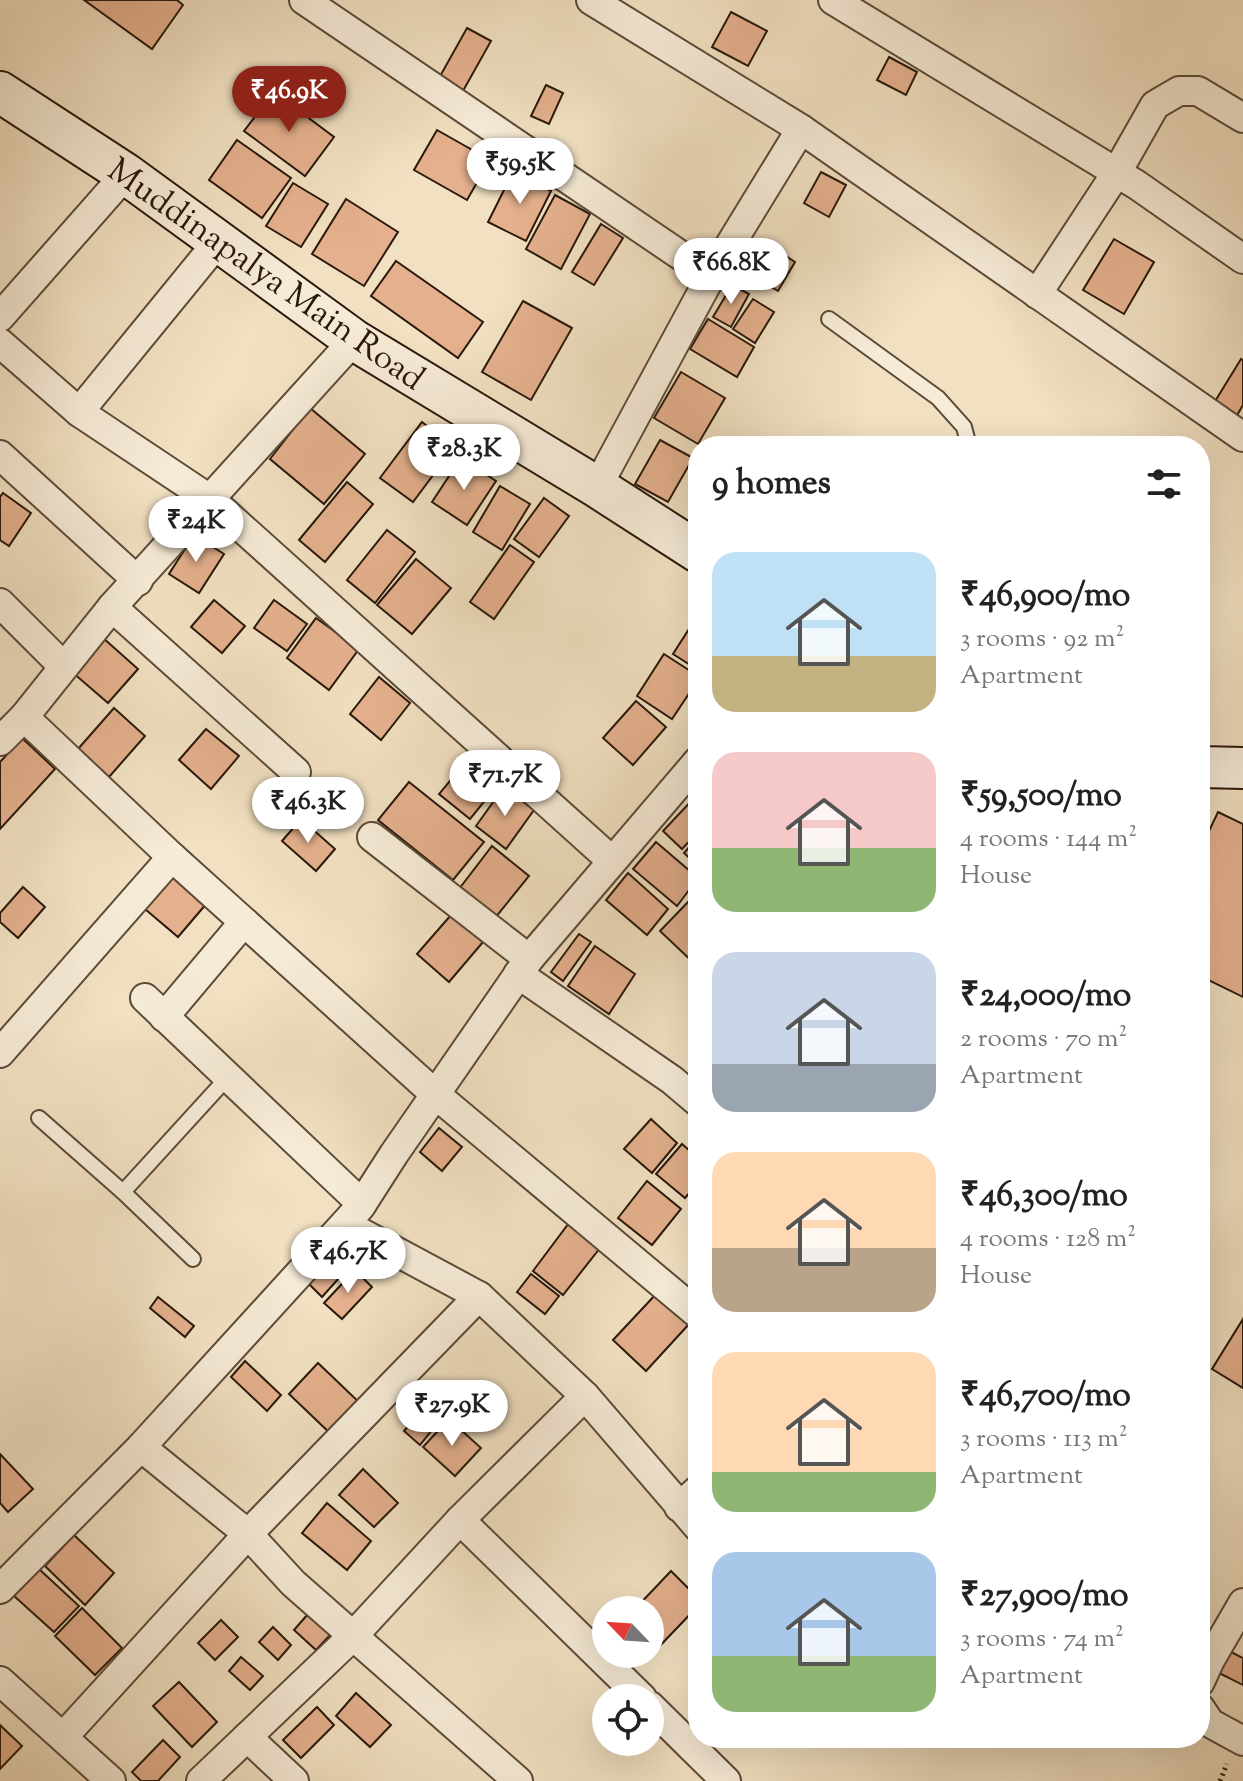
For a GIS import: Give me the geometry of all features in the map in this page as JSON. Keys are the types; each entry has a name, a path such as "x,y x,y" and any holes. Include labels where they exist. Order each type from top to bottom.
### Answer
{"street":[{"path":"304,0 711,276"},
{"path":"833,0 1117,172 1243,259"},
{"path":"600,2 801,129 1243,437"},
{"path":"1037,294 1117,172 1155,105 1179,91 1198,91 1243,118"},
{"name":"Muddinapalya Main Road","path":"0,92 126,174 354,340 688,546"},
{"path":"597,487 711,276 801,129"},
{"path":"0,317 126,174"},
{"path":"79,412 217,243"},
{"path":"0,741 24,717 112,607 354,340"},
{"path":"0,343 79,412 211,500 611,860"},
{"path":"0,455 138,581"},
{"path":"0,603 63,666"},
{"path":"112,607 296,772"},
{"path":"24,717 172,857 435,1094 688,1306"},
{"path":"1210,767 1243,768"},
{"path":"0,1589 141,1447 354,1214 524,966 688,772"},
{"path":"372,837 524,966 688,1094"},
{"path":"0,1053 172,857"},
{"path":"244,922 154,1007 228,1077 354,1214 479,1296 585,1396 688,1504"},
{"path":"64,1736 248,1534 479,1296"},
{"path":"201,1781 353,1636 460,1520 585,1396"},
{"path":"141,1447 248,1534 293,1583 518,1781"},
{"path":"460,1520 628,1684"},
{"path":"1210,1655 1243,1603"},
{"path":"0,1681 111,1781"},
{"path":"664,1720 688,1744"},
{"path":"1210,1723 1243,1741"},
{"path":"247,1737 294,1781"},
{"path":"693,1748 726,1781"}],"lane":[{"path":"829,319 938,398 964,427 966,436"},
{"path":"123,1192 228,1077"},
{"path":"39,1118 193,1259"}],"building":[{"path":"84,0 177,0 183,5 152,49"},
{"path":"731,12 767,31 748,66 712,47"},
{"path":"467,28 491,41 463,91 439,78"},
{"path":"889,57 917,72 906,95 877,80"},
{"path":"546,85 563,93 549,124 531,116"},
{"path":"274,92 334,137 305,176 244,131"},
{"path":"437,130 490,160 467,200 414,170"},
{"path":"237,140 291,178 262,218 209,180"},
{"path":"513,172 551,191 526,241 488,222"},
{"path":"821,172 846,185 829,217 804,203"},
{"path":"293,183 328,204 301,247 266,226"},
{"path":"555,195 590,214 561,269 526,249"},
{"path":"346,199 398,232 364,286 312,254"},
{"path":"601,224 623,238 594,285 572,272"},
{"path":"1114,239 1154,262 1124,314 1083,290"},
{"path":"778,251 795,262 778,291 761,281"},
{"path":"396,261 483,322 458,358 371,296"},
{"path":"732,285 749,294 731,327 713,317"},
{"path":"753,299 774,312 755,343 733,329"},
{"path":"523,301 572,328 531,400 482,372"},
{"path":"708,319 754,347 737,377 690,349"},
{"path":"1241,359 1243,405 1236,417 1214,403"},
{"path":"681,372 725,398 703,436 688,438 654,418"},
{"path":"310,408 365,454 324,504 270,459"},
{"path":"422,422 454,447 413,502 380,478"},
{"path":"660,440 688,455 688,467 668,502 635,484"},
{"path":"461,458 496,481 467,525 432,502"},
{"path":"347,482 373,504 325,562 299,540"},
{"path":"500,486 530,504 502,550 473,532"},
{"path":"3,493 31,513 9,546 0,540 0,497"},
{"path":"544,498 569,516 539,557 514,539"},
{"path":"387,530 415,552 375,603 347,580"},
{"path":"194,535 224,554 199,593 169,574"},
{"path":"510,545 534,562 494,619 470,602"},
{"path":"416,559 451,588 412,634 377,605"},
{"path":"214,600 245,626 222,653 191,627"},
{"path":"274,600 307,624 287,651 254,628"},
{"path":"316,618 359,649 329,690 287,658"},
{"path":"688,631 688,664 673,654"},
{"path":"102,637 138,669 108,703 72,672"},
{"path":"664,654 688,670 688,695 672,719 637,696"},
{"path":"379,677 410,703 381,740 350,714"},
{"path":"636,701 666,727 633,765 603,738"},
{"path":"114,708 145,736 109,777 78,749"},
{"path":"206,729 239,756 211,789 179,760"},
{"path":"22,738 55,769 0,829 0,762"},
{"path":"470,757 500,782 470,819 439,794"},
{"path":"409,782 484,842 453,880 378,820"},
{"path":"504,787 534,810 506,849 476,826"},
{"path":"688,804 688,843 682,849 663,831"},
{"path":"1218,812 1243,824 1243,997 1210,981 1210,829"},
{"path":"301,819 335,849 316,871 282,841"},
{"path":"656,842 688,869 688,891 677,906 633,869"},
{"path":"492,846 529,876 495,918 459,889"},
{"path":"169,869 207,903 178,937 139,904"},
{"path":"628,873 668,909 647,935 606,900"},
{"path":"23,887 45,907 18,938 0,922 0,913"},
{"path":"688,902 688,958 660,931"},
{"path":"451,915 483,942 449,982 417,954"},
{"path":"579,934 591,942 563,981 551,972"},
{"path":"595,946 635,974 609,1014 568,986"},
{"path":"651,1119 677,1143 652,1173 624,1149"},
{"path":"439,1128 462,1147 442,1171 420,1152"},
{"path":"682,1144 688,1149 688,1195 685,1198 656,1174"},
{"path":"647,1181 681,1209 652,1245 618,1218"},
{"path":"569,1223 600,1248 563,1295 533,1271"},
{"path":"329,1250 348,1268 322,1297 303,1278"},
{"path":"355,1270 372,1287 342,1319 324,1303"},
{"path":"531,1274 559,1296 545,1314 517,1292"},
{"path":"657,1293 688,1321 688,1325 646,1371 613,1340"},
{"path":"158,1297 194,1326 185,1337 150,1308"},
{"path":"1243,1319 1243,1388 1212,1369"},
{"path":"245,1361 281,1395 267,1411 231,1377"},
{"path":"318,1363 363,1406 334,1437 289,1394"},
{"path":"425,1406 441,1419 420,1445 404,1431"},
{"path":"449,1419 481,1448 455,1476 423,1447"},
{"path":"0,1454 33,1489 8,1512 0,1503"},
{"path":"363,1469 398,1503 374,1527 339,1495"},
{"path":"327,1503 371,1541 347,1570 302,1533"},
{"path":"74,1535 114,1573 85,1605 45,1566"},
{"path":"39,1569 79,1606 54,1632 14,1596"},
{"path":"671,1571 688,1588 688,1616 664,1642 664,1596 647,1596"},
{"path":"82,1608 122,1648 95,1675 55,1636"},
{"path":"308,1614 331,1634 316,1650 294,1630"},
{"path":"221,1620 238,1637 215,1660 198,1643"},
{"path":"273,1627 291,1645 278,1660 259,1642"},
{"path":"1229,1651 1243,1658 1243,1685 1219,1673"},
{"path":"241,1657 263,1676 250,1690 229,1671"},
{"path":"179,1682 217,1722 192,1747 153,1706"},
{"path":"356,1693 391,1725 370,1747 336,1716"},
{"path":"317,1707 334,1725 301,1758 283,1740"},
{"path":"0,1725 22,1746 0,1769"},
{"path":"163,1740 180,1757 158,1781 141,1781 132,1772"}]}
